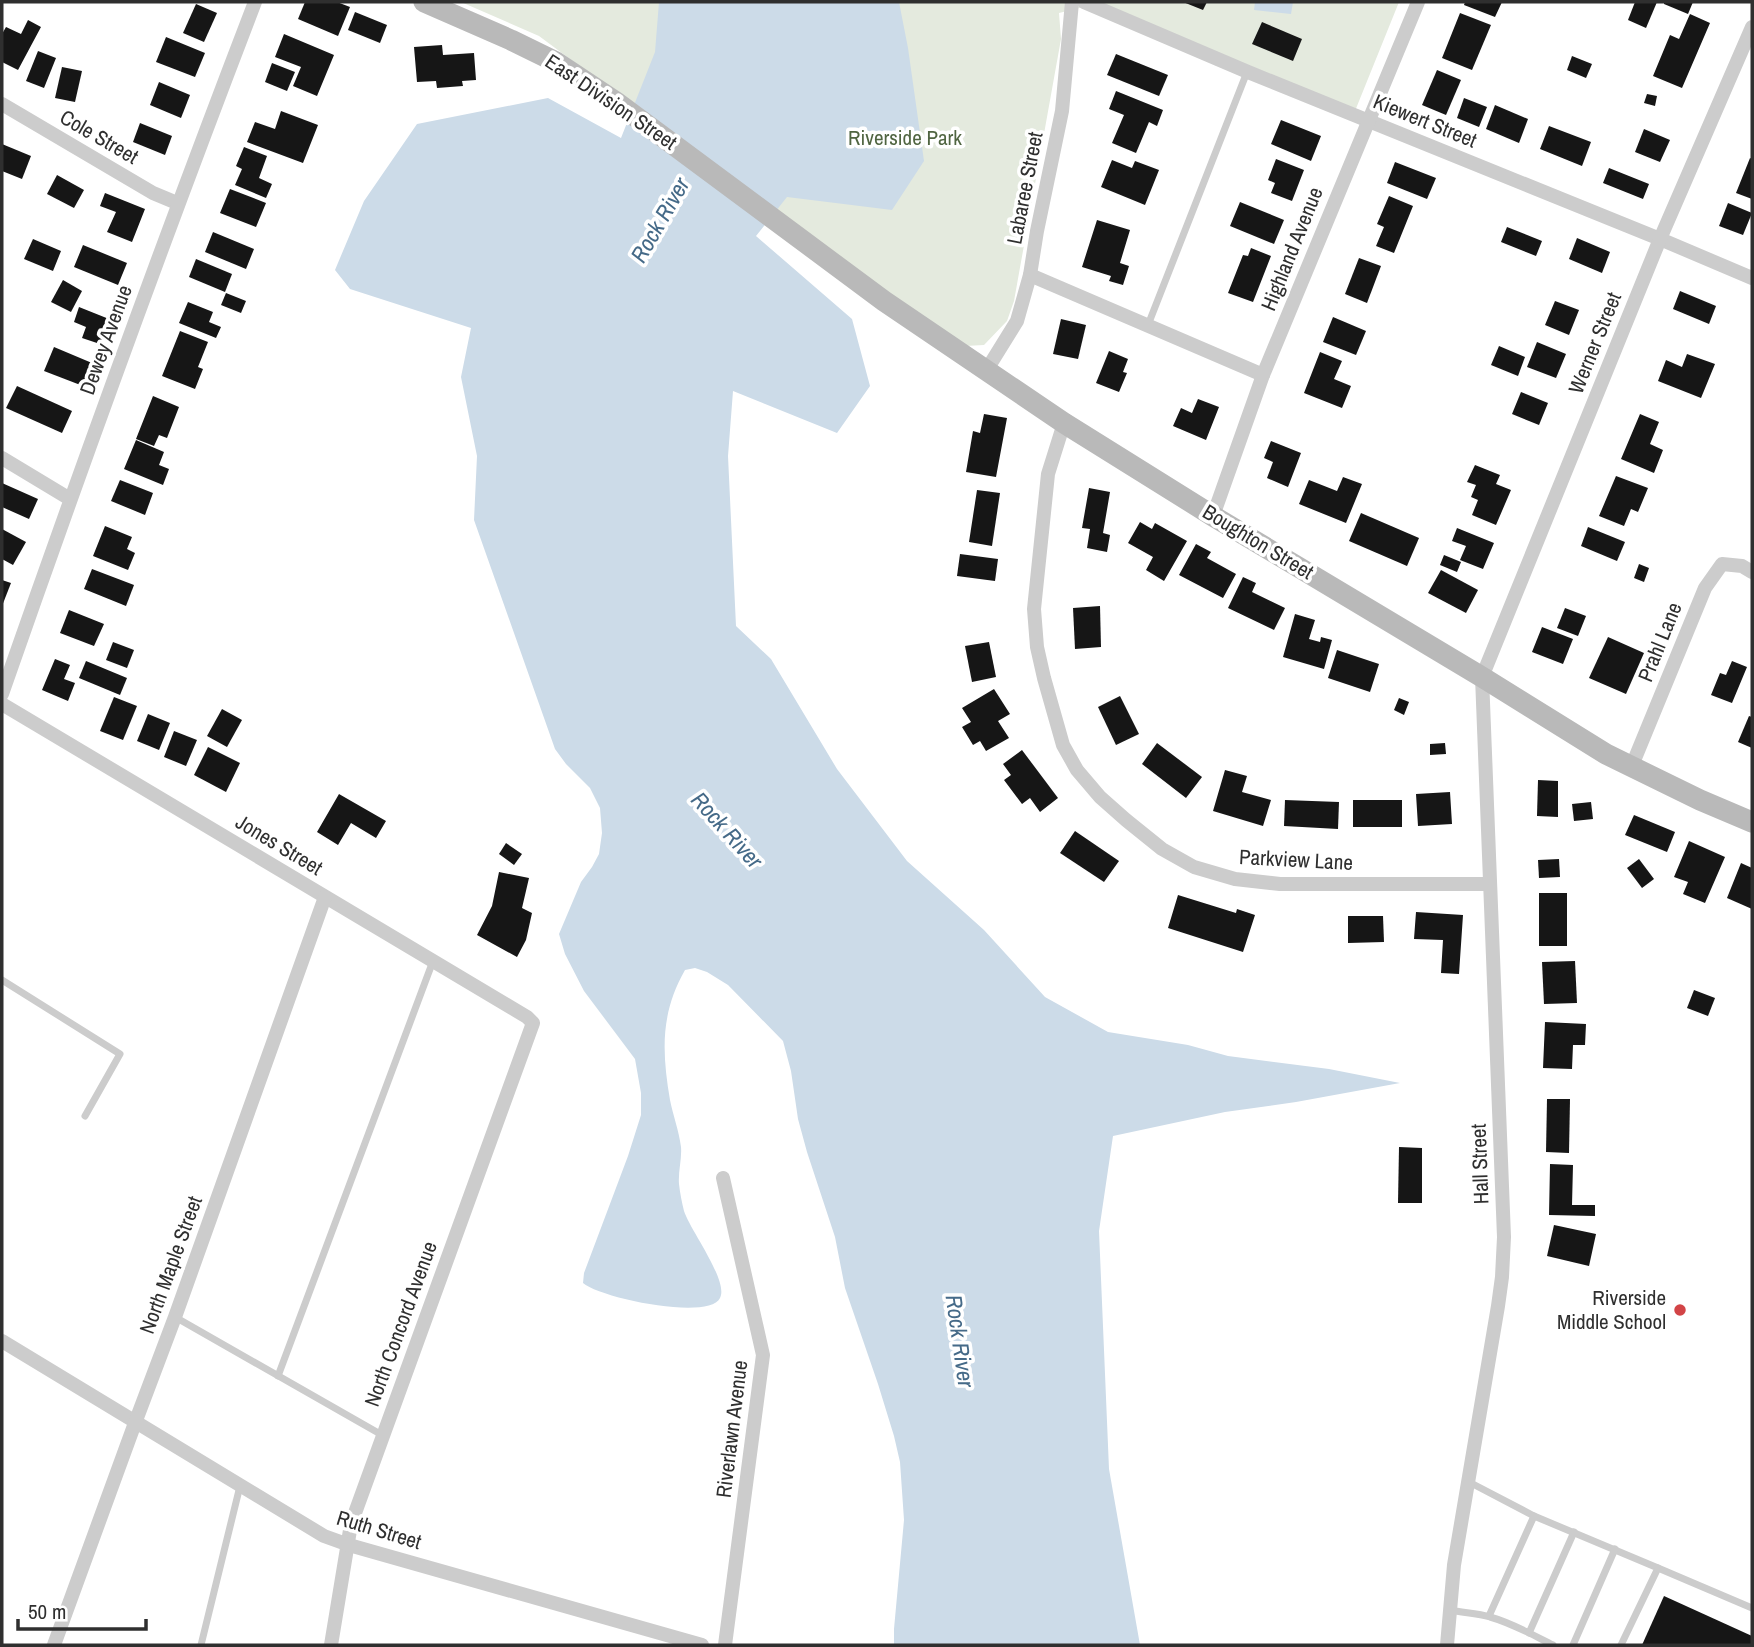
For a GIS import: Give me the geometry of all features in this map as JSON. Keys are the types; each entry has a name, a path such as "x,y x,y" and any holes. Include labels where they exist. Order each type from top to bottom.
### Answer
{"street":[{"name":"Dewey Avenue","path":"2,694 177,204 255,2"},
{"name":"East Division Street","path":"424,2 556,62 616,102 785,226"},
{"name":"Labaree Street","path":"986,372 1017,321 1030,275 1062,111 1072,2"},
{"name":"Kiewert Street","path":"1084,2 1752,278"},
{"name":"Highland Avenue","path":"1213,516 1263,375 1418,2"},
{"name":"Werner Street","path":"1482,677 1660,239 1752,27"},
{"name":"Cole Street","path":"2,104 177,204"},
{"name":"Boughton Street","path":"785,226 884,302 986,372 1213,516 1606,754 1631,768 1752,822"},
{"path":"1030,275 1263,375"},
{"name":"Parkview Lane","path":"1064,423 1048,474 1034,608 1036,638 1063,745 1077,770 1100,797 1162,849 1194,867 1234,879 1280,884 1489,884"},
{"path":"2,458 70,499"},
{"name":"Prahl Lane","path":"1631,768 1705,588 1722,564 1742,566 1752,572"},
{"name":"Hall Street","path":"1447,1645 1454,1564 1498,1306 1504,1237 1482,677"},
{"name":"Jones Street","path":"2,704 533,1023"},
{"name":"North Maple Street","path":"54,1645 325,897"},
{"name":"North Concord Avenue","path":"331,1645 351,1524 533,1023"},
{"name":"Riverlawn Avenue","path":"723,1178 763,1355 725,1645"},
{"name":"Ruth Street","path":"2,1340 324,1536 702,1645"}],"lane":[{"path":"1147,325 1248,72"},
{"path":"278,1376 433,961"},
{"path":"2,980 120,1054 85,1116"},
{"path":"175,1317 382,1435"},
{"path":"1468,1481 1534,1516 1752,1608"},
{"path":"201,1645 240,1486"},
{"path":"1489,1616 1534,1516"},
{"path":"1529,1633 1574,1532"},
{"path":"1573,1645 1615,1549"},
{"path":"1621,1645 1657,1568"},
{"path":"1450,1610 1489,1616 1553,1645"}],"green space":[{"name":"Riverside Park","path":"461,2 1399,2 1355,111 1092,5 1059,13 1061,39 1014,301 1007,321 984,345 965,346 818,243 539,36"}],"water":[{"name":"Rock River","path":"659,2 899,2 924,161 892,210 787,197 756,236 852,319 870,386 837,433 733,391 728,456 736,626 771,659 837,769 907,861 984,930 1045,997 1108,1032 1188,1045 1228,1056 1329,1069 1400,1083 1225,1112 1113,1136 1099,1231 1109,1469 1140,1645 894,1645 904,1520 900,1462 894,1436 845,1288 835,1237 798,1119 791,1071 783,1041 728,985 707,972 695,968 685,970 677,986 667,1018 665,1066 681,1147 679,1179 684,1211 719,1280 720,1298 712,1305 696,1307 654,1305 610,1295 583,1283 584,1273 641,1115 641,1093 635,1059 584,991 565,954 559,934 581,882 599,854 602,833 600,808 590,788 555,749 474,520 477,456 461,377 471,328 350,289 335,270 364,201 417,124 548,98 621,138 655,52"},
{"path":"1255,2 1293,2 1291,14 1254,10"}],"building":[{"path":"305,2 337,2 350,7 338,36 298,19"},
{"path":"1183,2 1207,2 1203,10"},
{"path":"1465,2 1502,2 1495,17 1464,5"},
{"path":"1635,2 1657,2 1646,28 1628,20"},
{"path":"1664,2 1693,2 1688,14"},
{"path":"196,4 217,13 204,42 183,33"},
{"path":"355,12 387,25 380,43 348,30"},
{"path":"1460,13 1491,25 1472,70 1442,58"},
{"path":"1690,14 1710,23 1682,88 1653,76 1670,35 1679,39"},
{"path":"28,20 41,27 18,70 2,62 2,34 6,27 21,34"},
{"path":"1262,22 1302,39 1293,61 1252,44"},
{"path":"284,34 334,55 317,96 293,86 301,67 275,57"},
{"path":"166,37 205,53 195,77 156,62"},
{"path":"442,45 443,55 474,53 476,80 462,81 463,86 437,88 436,81 417,82 414,47"},
{"path":"38,51 56,58 44,88 26,81"},
{"path":"1116,54 1168,75 1159,96 1107,75"},
{"path":"1572,56 1592,64 1586,78 1567,70"},
{"path":"272,63 295,72 287,91 265,82"},
{"path":"62,67 82,71 75,102 55,98"},
{"path":"1437,70 1461,80 1446,115 1422,105"},
{"path":"159,82 190,95 181,118 150,105"},
{"path":"1116,91 1163,110 1157,126 1149,122 1136,153 1112,143 1124,115 1109,109"},
{"path":"1647,94 1657,96 1655,106 1644,103"},
{"path":"1464,98 1487,107 1479,127 1457,118"},
{"path":"1495,105 1528,119 1519,143 1486,129"},
{"path":"281,111 318,125 303,163 247,142 255,122 275,129"},
{"path":"1281,120 1321,136 1311,161 1271,144"},
{"path":"140,123 172,136 165,155 133,142"},
{"path":"1549,126 1591,142 1582,166 1540,149"},
{"path":"1644,129 1670,140 1660,162 1635,152"},
{"path":"2,144 31,156 22,179 2,171"},
{"path":"244,147 267,156 259,178 272,184 266,198 235,185 242,169 236,166"},
{"path":"1750,158 1752,159 1752,199 1736,193"},
{"path":"1276,159 1304,170 1292,201 1271,193 1275,183 1268,180"},
{"path":"1112,160 1132,168 1135,161 1159,170 1145,205 1101,187"},
{"path":"1395,162 1436,178 1427,199 1387,183"},
{"path":"1609,168 1649,184 1643,199 1603,183"},
{"path":"57,175 84,190 74,208 47,194"},
{"path":"230,189 266,203 256,227 220,213"},
{"path":"105,193 145,209 132,242 107,232 116,212 100,206"},
{"path":"1389,196 1413,206 1394,253 1376,246 1384,227 1377,224"},
{"path":"1240,202 1284,220 1274,244 1230,226"},
{"path":"1728,203 1752,213 1743,235 1719,226"},
{"path":"1097,220 1130,230 1120,263 1129,266 1123,285 1109,281 1111,276 1082,267"},
{"path":"1507,227 1542,241 1536,256 1501,242"},
{"path":"213,232 254,249 246,269 205,252"},
{"path":"1577,238 1610,252 1602,273 1569,259"},
{"path":"33,239 61,251 53,271 24,259"},
{"path":"83,245 127,263 118,285 74,267"},
{"path":"1251,248 1271,256 1253,302 1228,293 1243,255 1248,256"},
{"path":"1359,258 1381,266 1367,303 1345,294"},
{"path":"196,259 232,274 225,292 189,277"},
{"path":"63,280 82,291 71,312 51,302"},
{"path":"1680,291 1716,306 1709,324 1673,309"},
{"path":"226,293 246,301 241,313 221,305"},
{"path":"1555,301 1579,310 1569,335 1545,325"},
{"path":"188,302 213,312 209,322 221,327 216,338 179,323"},
{"path":"79,307 109,319 100,344 82,338 86,327 74,322"},
{"path":"1333,317 1366,331 1356,355 1323,342"},
{"path":"1061,319 1086,325 1078,359 1053,354"},
{"path":"180,331 208,342 198,367 203,369 195,389 162,376"},
{"path":"1537,342 1566,354 1556,378 1527,367"},
{"path":"1499,346 1525,357 1518,376 1491,365"},
{"path":"54,347 92,363 83,386 44,371"},
{"path":"1109,351 1128,359 1123,372 1127,373 1119,392 1096,383"},
{"path":"1320,352 1342,361 1334,379 1351,386 1342,408 1304,393"},
{"path":"1687,354 1715,364 1701,398 1658,381 1666,360 1682,367"},
{"path":"17,386 72,411 62,433 6,408"},
{"path":"1521,392 1548,403 1539,425 1512,414"},
{"path":"153,396 179,407 167,438 159,435 154,446 136,439"},
{"path":"1198,399 1219,407 1206,440 1173,426 1181,408 1192,413"},
{"path":"984,414 1007,418 996,477 966,472 973,431 980,433"},
{"path":"1640,414 1659,422 1650,444 1663,450 1654,473 1621,459"},
{"path":"136,440 164,452 159,465 169,469 163,485 124,469"},
{"path":"1271,441 1301,453 1288,487 1267,478 1273,462 1264,458"},
{"path":"1475,465 1500,475 1496,484 1511,490 1496,525 1472,515 1478,500 1471,497 1476,485 1467,482"},
{"path":"1616,476 1648,488 1638,512 1631,509 1624,526 1599,516"},
{"path":"1343,477 1362,484 1346,523 1299,504 1309,480 1337,491"},
{"path":"120,480 153,493 145,515 111,501"},
{"path":"2,483 38,499 29,519 2,507"},
{"path":"1089,488 1110,492 1103,533 1110,535 1107,552 1087,548 1090,529 1082,528"},
{"path":"977,490 1000,493 992,546 969,542"},
{"path":"1361,513 1419,538 1407,566 1349,541"},
{"path":"1140,522 1152,529 1155,523 1187,541 1164,581 1146,570 1153,557 1128,543"},
{"path":"105,526 132,537 127,549 135,553 128,570 93,556"},
{"path":"1588,527 1625,542 1617,561 1581,546"},
{"path":"1457,528 1494,543 1483,569 1460,560 1466,546 1452,541"},
{"path":"2,529 26,542 13,565 2,559"},
{"path":"1196,544 1211,552 1207,558 1236,574 1223,598 1179,575"},
{"path":"960,554 998,559 995,581 957,576"},
{"path":"1444,555 1461,562 1457,572 1440,565"},
{"path":"1639,564 1649,568 1644,582 1634,578"},
{"path":"92,569 134,585 126,606 84,589"},
{"path":"1441,570 1478,590 1466,613 1428,593"},
{"path":"1243,577 1256,583 1252,592 1285,608 1274,630 1228,608"},
{"path":"2,580 11,583 2,606"},
{"path":"1100,606 1101,647 1075,649 1073,608"},
{"path":"1565,608 1586,616 1578,636 1557,628"},
{"path":"69,610 104,624 94,646 60,633"},
{"path":"1295,614 1315,620 1309,639 1320,642 1321,637 1332,640 1324,669 1283,657"},
{"path":"1542,627 1573,639 1563,664 1532,652"},
{"path":"1608,637 1644,653 1626,694 1589,678"},
{"path":"113,642 134,650 127,668 106,660"},
{"path":"989,642 996,677 972,682 965,646"},
{"path":"1337,650 1379,664 1370,692 1328,678"},
{"path":"55,659 70,665 64,679 75,683 68,701 42,690"},
{"path":"86,661 127,678 120,695 79,678"},
{"path":"1732,661 1747,667 1732,703 1711,695 1720,673 1726,675"},
{"path":"994,689 1010,714 998,721 1009,738 986,751 980,741 973,745 962,727 971,722 962,708"},
{"path":"1120,696 1139,734 1116,745 1098,707"},
{"path":"114,697 137,706 123,740 100,731"},
{"path":"1399,698 1409,702 1404,715 1394,710"},
{"path":"222,709 242,720 227,747 207,736"},
{"path":"148,714 170,723 159,750 137,741"},
{"path":"1749,716 1752,717 1752,748 1738,742"},
{"path":"174,731 197,740 186,766 164,757"},
{"path":"1157,743 1202,777 1186,798 1142,764"},
{"path":"1445,743 1446,754 1430,755 1430,744"},
{"path":"208,747 240,763 226,792 194,775"},
{"path":"1022,750 1058,798 1040,812 1030,798 1022,804 1004,780 1011,775 1003,764"},
{"path":"1225,770 1247,776 1242,792 1271,800 1263,826 1213,811"},
{"path":"1538,780 1558,781 1558,817 1537,816"},
{"path":"1450,792 1452,824 1418,826 1416,794"},
{"path":"339,794 386,821 376,838 351,823 338,845 317,832"},
{"path":"1285,800 1339,802 1338,829 1284,826"},
{"path":"1353,800 1402,800 1402,827 1353,827"},
{"path":"1591,802 1593,819 1574,821 1572,804"},
{"path":"1634,815 1675,832 1667,852 1625,835"},
{"path":"1075,831 1119,861 1104,882 1060,853"},
{"path":"1689,841 1725,857 1705,903 1683,894 1688,882 1674,877"},
{"path":"506,843 522,854 514,865 499,854"},
{"path":"1559,859 1560,877 1539,878 1538,860"},
{"path":"1639,859 1654,879 1642,888 1627,868"},
{"path":"1741,863 1752,868 1752,909 1727,898"},
{"path":"499,872 529,878 522,908 532,913 526,940 517,957 477,935 492,906"},
{"path":"1539,893 1567,893 1567,946 1539,946"},
{"path":"1178,895 1236,913 1237,909 1255,915 1243,952 1168,928"},
{"path":"1416,912 1463,915 1459,974 1441,973 1443,940 1414,939"},
{"path":"1348,916 1383,916 1384,942 1348,943"},
{"path":"1575,961 1577,1003 1544,1004 1542,962"},
{"path":"1694,990 1715,998 1708,1016 1687,1008"},
{"path":"1545,1022 1586,1024 1585,1045 1573,1045 1572,1069 1543,1068"},
{"path":"1547,1099 1570,1099 1569,1153 1546,1152"},
{"path":"1399,1147 1422,1148 1422,1203 1398,1203"},
{"path":"1550,1164 1573,1165 1572,1205 1595,1205 1595,1216 1549,1215"},
{"path":"1554,1225 1596,1234 1589,1266 1547,1256"},
{"path":"1664,1596 1752,1636 1752,1645 1642,1645"}],"place":[{"name":"Riverside Middle School","path":"1680,1310"}]}
